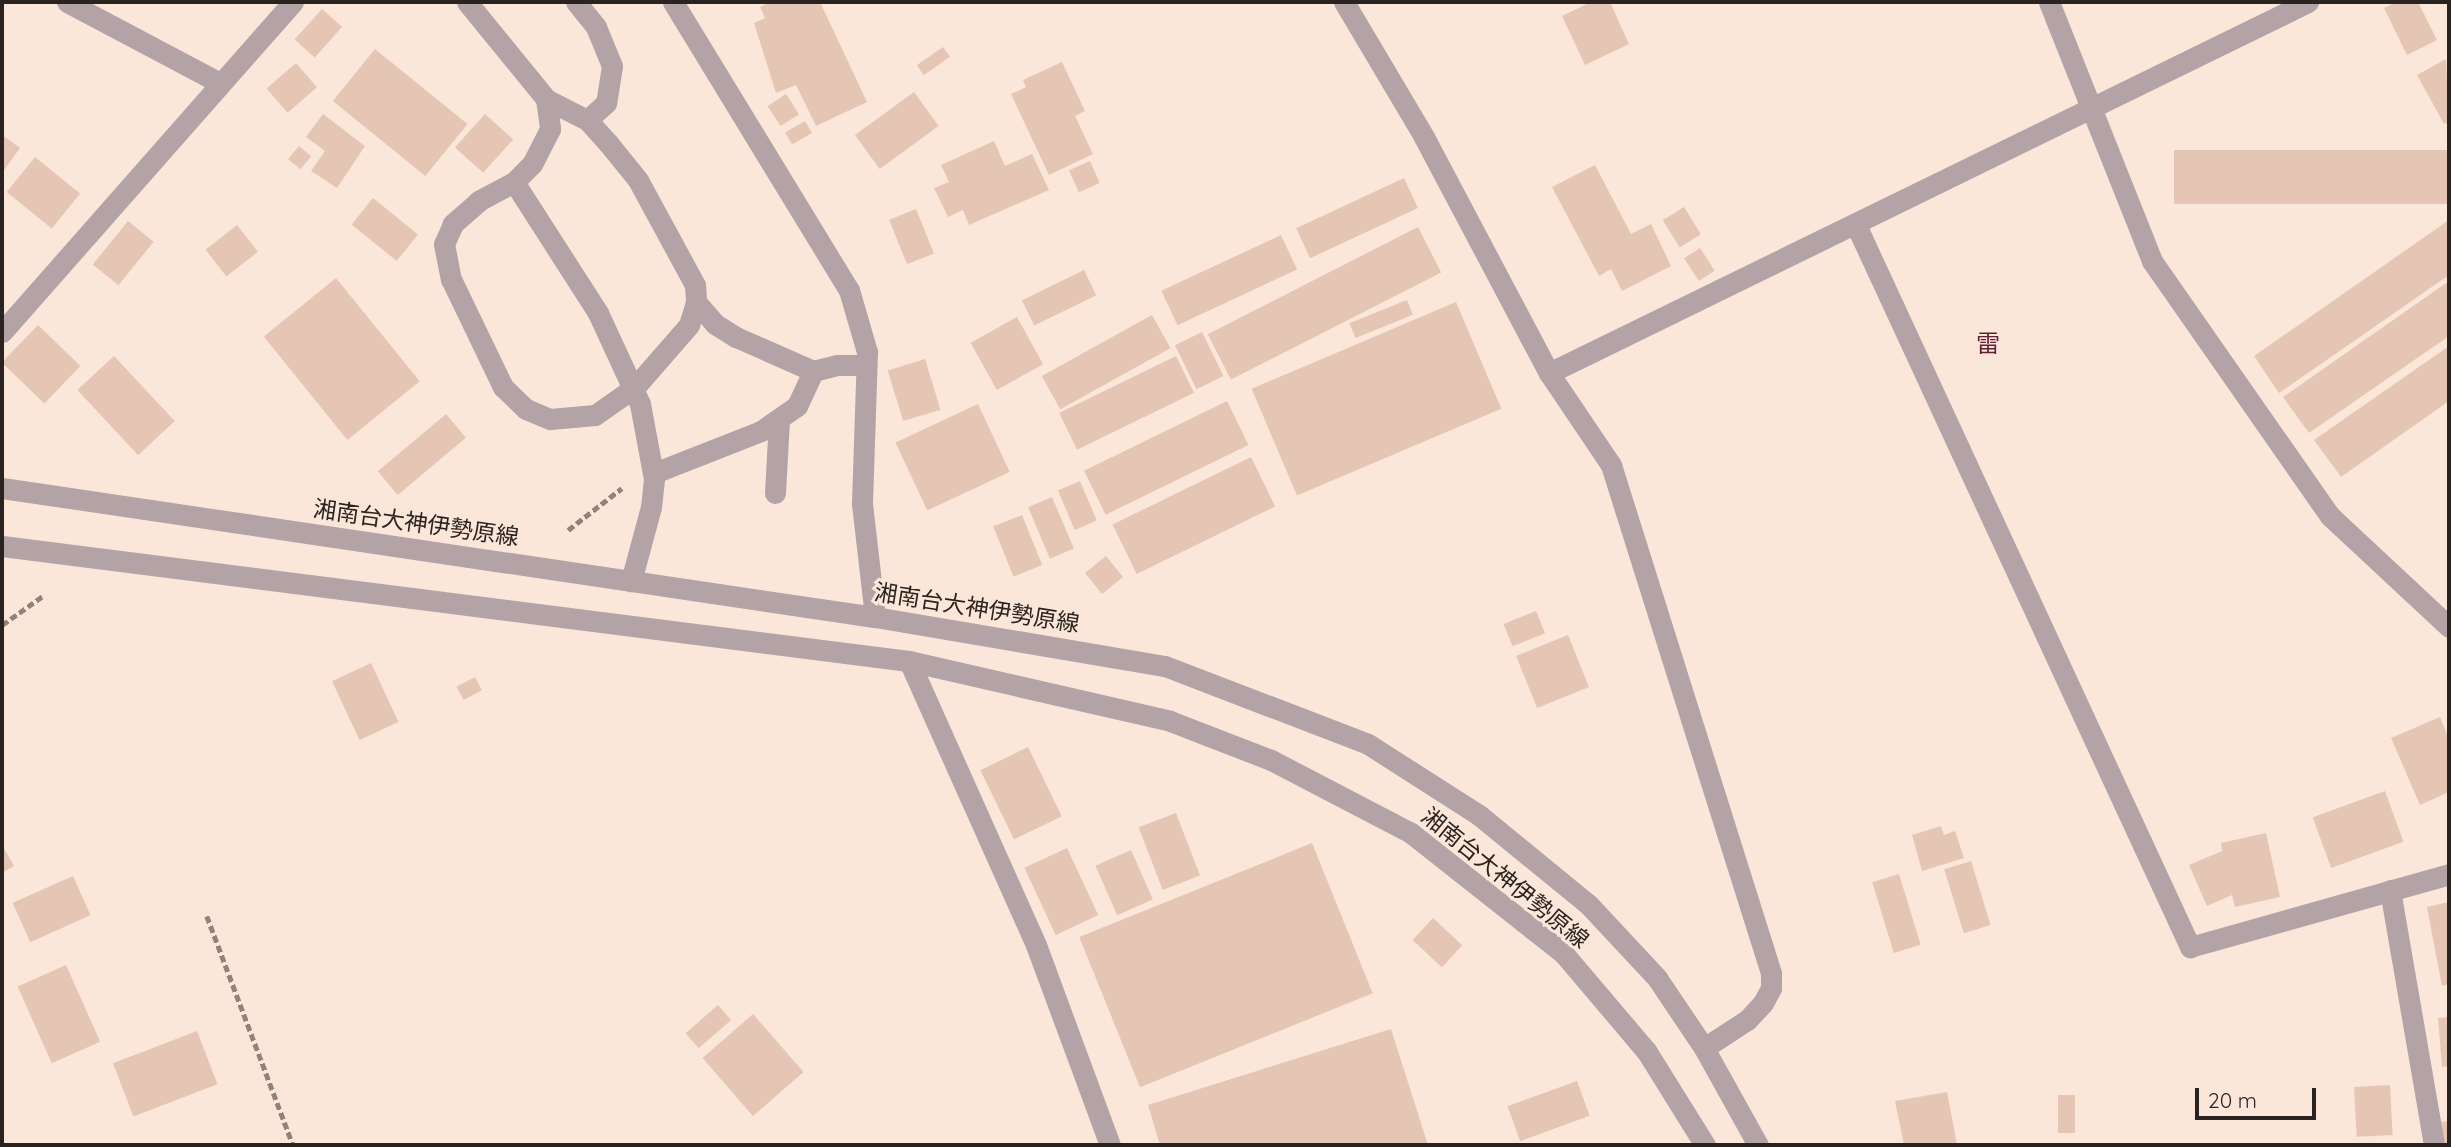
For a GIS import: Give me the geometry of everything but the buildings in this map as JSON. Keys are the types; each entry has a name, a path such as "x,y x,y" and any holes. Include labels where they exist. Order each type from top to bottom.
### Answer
{"street":[{"path":"66,2 218,82"},
{"path":"2,332 218,82 293,2"},
{"path":"467,2 546,99 587,120 638,180 695,285 696,302 689,325 635,387 595,415 550,419 526,409 503,387 451,279 443,244 453,224 479,201 514,182 532,164 550,129 546,99"},
{"path":"576,2 596,27 612,66 606,103 587,120"},
{"path":"673,2 849,290 866,365 862,504 875,617"},
{"path":"1344,2 1424,137 1549,373 1611,465 1771,973 1771,988 1763,1003 1747,1020 1704,1048"},
{"path":"2049,2 2152,261 2330,516 2449,627"},
{"path":"1549,373 2308,2"},
{"path":"514,182 598,313 635,387 653,473 651,507 631,581"},
{"path":"1856,225 2190,947 2449,874"},
{"path":"696,302 715,324 736,337 813,372 837,365 866,365"},
{"path":"653,473 735,442 779,419 797,406 813,372"},
{"path":"775,493 779,419"},
{"name":"湘南台大神伊勢原線","path":"2,488 875,617 1165,666 1368,744 1479,815 1589,905 1657,978 1704,1048 1758,1145"},
{"name":"湘南台大神伊勢原線","path":"2,546 909,661 1170,721 1271,760 1411,833 1564,954 1647,1052 1705,1145"},
{"path":"909,661 1036,946 1110,1145"},
{"path":"2390,890 2434,1145"}],"path":[{"path":"568,530 598,503 653,473"},
{"path":"2,625 44,595"},
{"path":"207,916 293,1145"}],"district":[{"name":"雷","path":"1988,344"}]}
